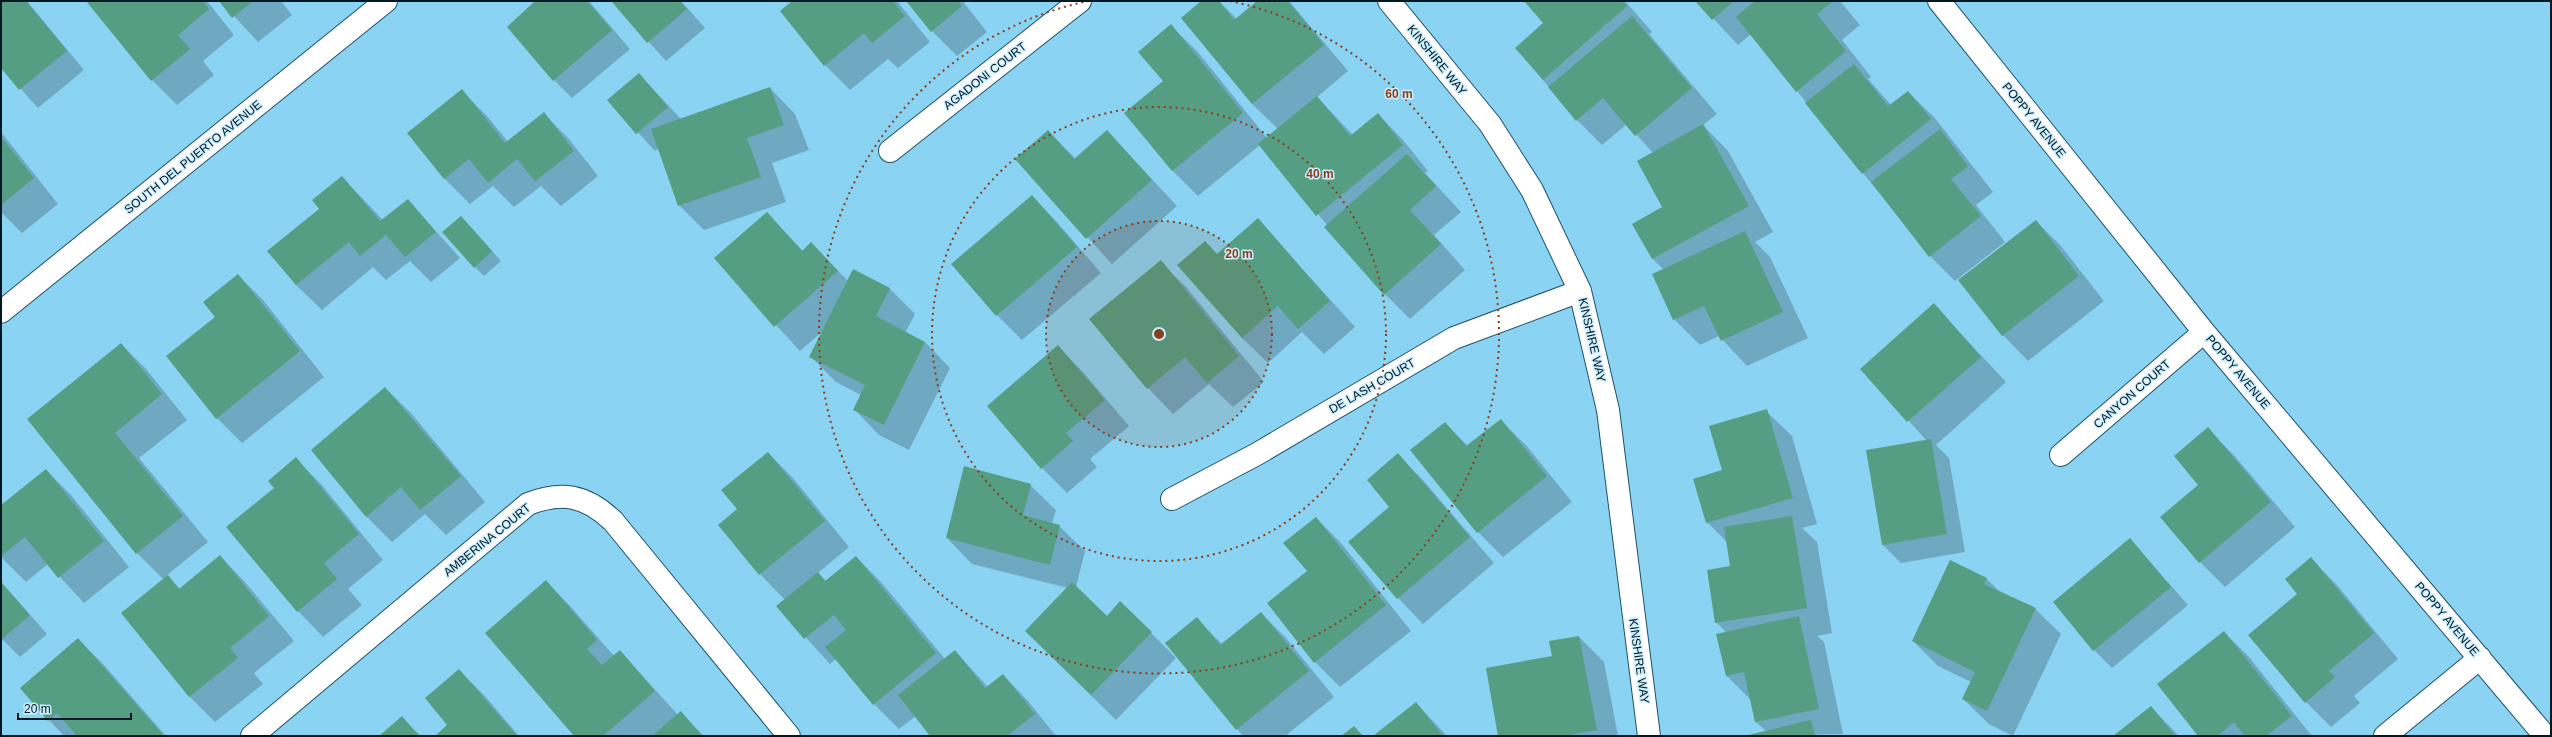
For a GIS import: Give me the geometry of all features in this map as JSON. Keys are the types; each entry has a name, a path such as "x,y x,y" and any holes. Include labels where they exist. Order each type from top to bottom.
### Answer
{"street":[{"name":"SOUTH DEL PUERTO AVENUE","path":"1,312 386,1"},
{"name":"AGADONI COURT","path":"890,151 1080,1"},
{"name":"KINSHIRE WAY","path":"1389,1 1490,124 1532,190 1580,291 1608,410 1649,736"},
{"name":"POPPY AVENUE","path":"1939,1 2204,332 2545,736"},
{"name":"DE LASH COURT","path":"1172,499 1257,454 1454,338 1580,291"},
{"name":"CANYON COURT","path":"2061,456 2204,332"},
{"name":"AMBERINA COURT","path":"252,736 528,504 541,499 568,496 590,502 613,521 789,736"},
{"path":"2384,736 2480,658"}],"building":[{"path":"1,1 26,1 67,51 19,90 1,68"},
{"path":"86,1 203,1 209,9 178,35 190,49 151,81"},
{"path":"219,1 253,1 232,18"},
{"path":"535,1 587,1 612,30 553,81 507,27"},
{"path":"611,1 680,1 687,9 647,43"},
{"path":"792,1 893,1 905,16 872,43 864,33 824,66 780,11"},
{"path":"906,1 958,1 962,6 931,32"},
{"path":"1201,1 1219,1 1234,20 1257,1 1288,1 1324,45 1252,104 1181,18"},
{"path":"1524,1 1623,1 1627,6 1543,80 1515,48 1543,23"},
{"path":"1695,1 1734,1 1712,20"},
{"path":"1755,1 1833,1 1817,14 1846,51 1796,92 1736,17"},
{"path":"1632,16 1692,88 1635,136 1603,98 1576,121 1548,87"},
{"path":"1171,24 1243,113 1172,171 1124,113 1163,81 1138,52"},
{"path":"1854,64 1888,106 1908,91 1931,119 1862,174 1805,103"},
{"path":"639,73 668,107 636,134 607,100"},
{"path":"770,87 784,125 747,138 761,177 678,206 651,129"},
{"path":"462,89 505,143 544,112 574,151 535,181 517,159 488,183 469,159 444,179 407,133"},
{"path":"1317,96 1350,136 1378,113 1403,145 1316,216 1258,144"},
{"path":"1703,124 1749,206 1652,259 1632,224 1662,207 1637,161"},
{"path":"1940,129 1968,166 1951,179 1981,216 1929,257 1871,182"},
{"path":"1048,130 1074,159 1107,130 1152,180 1086,239 1015,159"},
{"path":"1,137 34,178 1,205"},
{"path":"1407,154 1436,186 1410,210 1441,244 1384,295 1324,227"},
{"path":"342,176 380,221 408,199 436,232 405,257 386,235 360,256 349,242 296,285 267,251 319,209 312,200"},
{"path":"1032,195 1077,247 996,316 951,264"},
{"path":"767,212 802,251 811,242 838,271 774,327 714,258"},
{"path":"461,216 492,251 474,268 442,232"},
{"path":"1258,218 1330,301 1298,329 1278,306 1242,338 1177,265 1205,241 1217,254"},
{"path":"2036,220 2079,276 2002,336 1958,280"},
{"path":"1745,231 1783,312 1721,341 1704,306 1673,320 1652,274"},
{"path":"1161,260 1239,356 1207,383 1185,357 1147,389 1089,319"},
{"path":"853,269 890,288 876,316 925,342 884,425 853,410 865,385 809,357"},
{"path":"238,274 300,351 216,419 166,356 215,317 203,302"},
{"path":"1934,303 1981,357 1907,422 1860,369"},
{"path":"121,343 162,394 115,433 183,516 136,554 27,419"},
{"path":"1058,345 1105,400 1066,433 1073,441 1041,469 987,406"},
{"path":"385,387 461,476 420,510 401,487 366,517 311,450"},
{"path":"1767,409 1793,498 1706,523 1693,479 1722,470 1709,426"},
{"path":"1501,419 1547,476 1477,533 1410,450 1445,422 1466,446"},
{"path":"2208,427 2271,502 2199,563 2160,517 2198,485 2174,456"},
{"path":"1931,439 1947,534 1882,545 1866,450"},
{"path":"768,452 825,521 759,575 718,525 737,509 721,490"},
{"path":"1398,453 1470,537 1397,599 1348,542 1389,507 1367,480"},
{"path":"296,457 359,534 324,563 337,579 297,612 226,527 274,488 268,481"},
{"path":"964,466 1031,484 1023,515 1060,525 1050,565 946,538"},
{"path":"46,469 104,541 58,578 25,537 1,556 1,505"},
{"path":"1792,516 1807,608 1715,623 1707,570 1730,566 1724,527"},
{"path":"1316,517 1386,605 1314,663 1267,603 1307,571 1283,543"},
{"path":"2130,538 2171,587 2093,651 2053,602"},
{"path":"220,555 269,616 230,648 238,658 189,697 121,613 168,575 179,589"},
{"path":"856,556 936,653 873,705 825,647 846,630 834,615 804,639 776,606 818,572 825,581"},
{"path":"2311,557 2374,633 2329,671 2335,677 2305,703 2248,635 2297,594 2285,579"},
{"path":"1950,560 1987,578 1984,584 2036,608 1987,711 1962,699 1975,672 1912,641"},
{"path":"546,580 597,640 587,649 602,665 620,650 655,691 603,736 574,736 485,633"},
{"path":"1,582 30,615 1,640"},
{"path":"1072,582 1107,616 1120,601 1152,632 1091,695 1025,631"},
{"path":"1261,612 1309,671 1236,730 1165,643 1197,617 1220,645"},
{"path":"1799,616 1819,709 1755,722 1744,672 1726,676 1716,634"},
{"path":"2224,631 2292,716 2266,736 2245,736 2234,722 2217,736 2198,736 2157,684"},
{"path":"1579,636 1597,730 1564,736 1498,736 1486,668 1552,656 1549,641"},
{"path":"78,638 164,736 77,736 57,713 48,721 20,688"},
{"path":"955,650 985,688 1003,674 1035,714 1007,736 930,736 898,695"},
{"path":"459,669 517,736 435,736 447,725 425,698"},
{"path":"1416,702 1443,736 1373,736"},
{"path":"2151,706 2175,736 2113,736"},
{"path":"681,711 702,736 652,736"},
{"path":"402,716 419,736 379,736"},
{"path":"1811,720 1815,736 1748,736 1748,735"},
{"path":"1354,726 1363,736 1341,736"}]}
